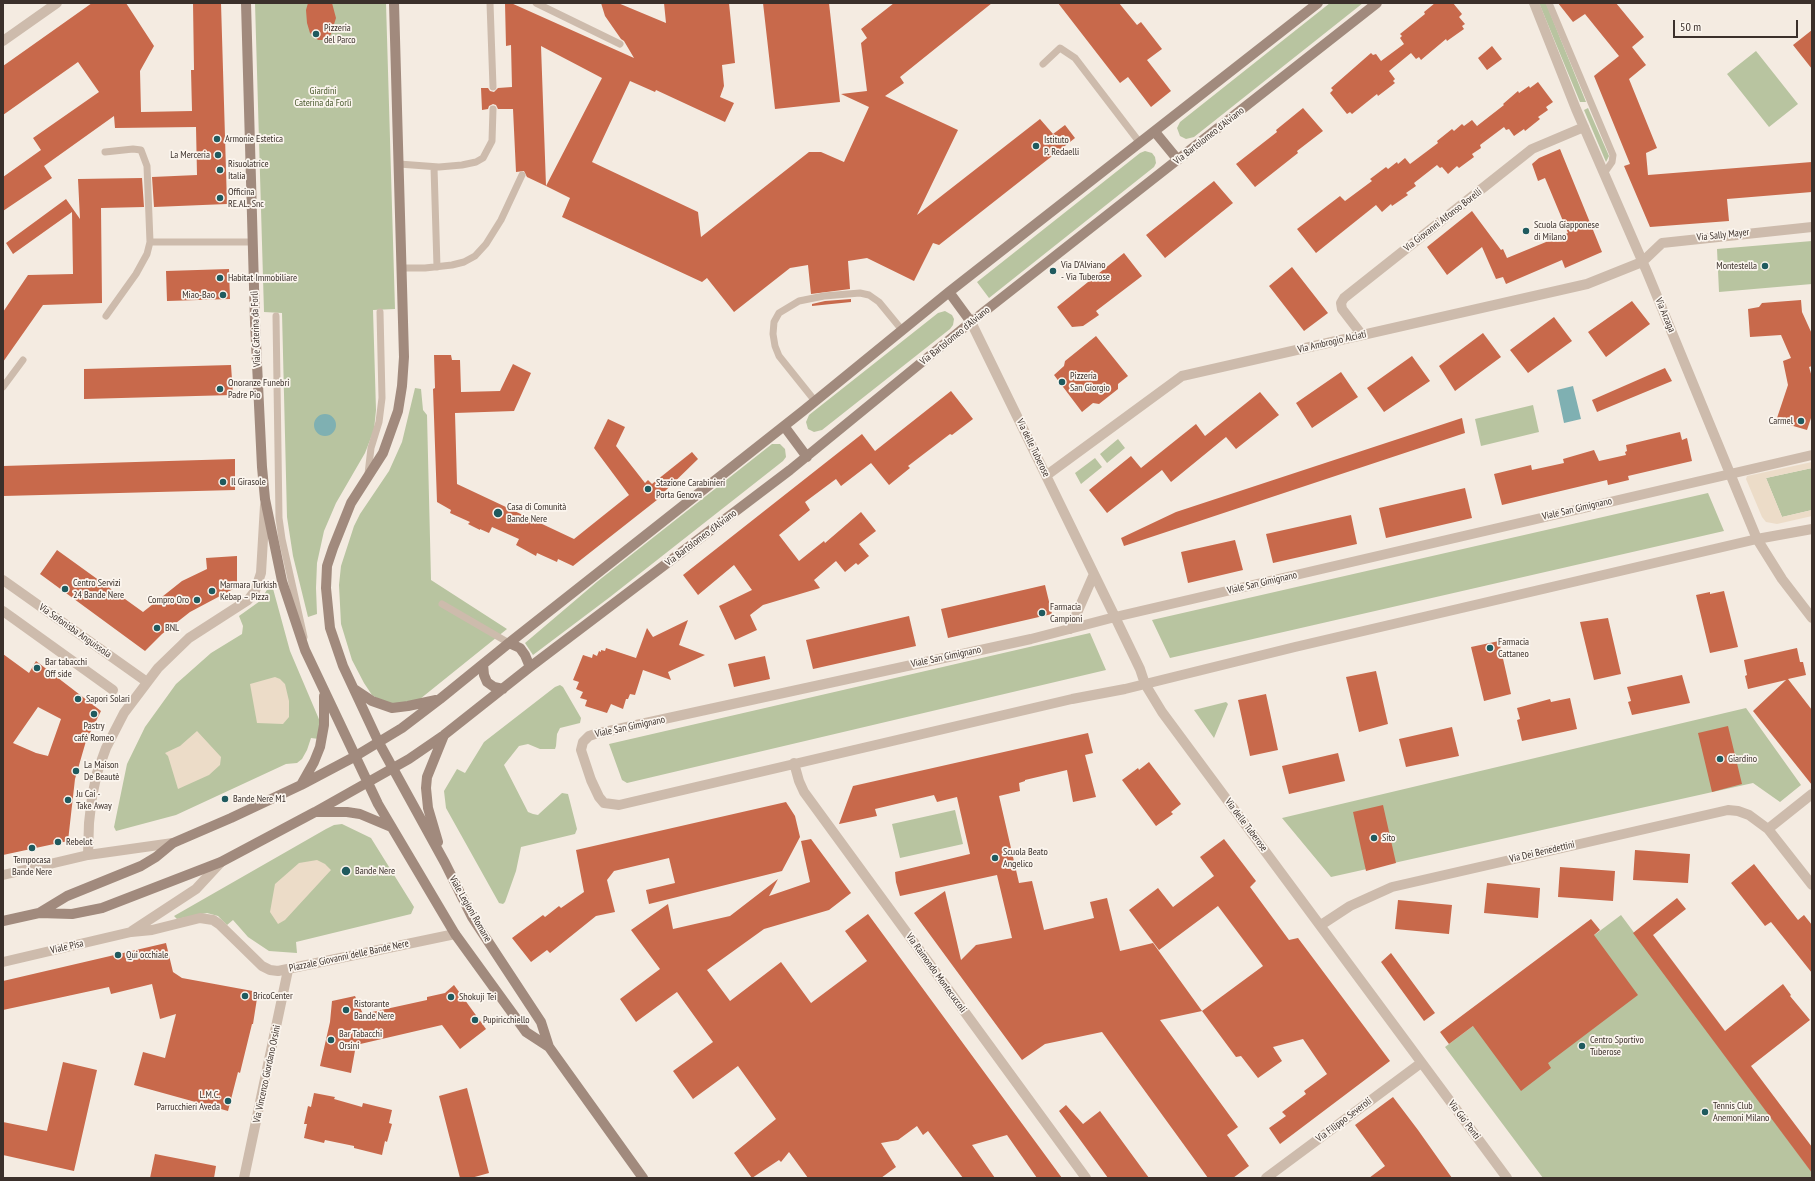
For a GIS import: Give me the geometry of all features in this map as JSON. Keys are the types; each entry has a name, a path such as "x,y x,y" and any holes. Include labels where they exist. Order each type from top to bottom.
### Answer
{"main road":[{"name":"Viale Caterina da Forlì","path":"246,3 261,460 265,499 282,581 305,650 324,694"},
{"path":"392,769 352,688 336,648 330,628 326,588 328,566 338,531 351,504 383,453 398,411 402,386 404,358 394,3"},
{"path":"39,913 67,896 141,866 173,844 301,785 379,743 440,699 815,402 949,292 1318,3"},
{"name":"Via Bartolomeo d'Alviano","path":"530,667 807,457 971,322 1377,3"},
{"path":"1155,132 1178,160"},
{"path":"949,292 971,322"},
{"path":"784,426 807,457"},
{"path":"3,921 39,913 72,914 102,908 221,862 316,812 409,759 444,735 530,667 526,655 520,648 509,643"},
{"path":"483,664 484,675 487,682 503,689"},
{"path":"352,688 372,701 392,708 440,699"},
{"path":"324,694 367,783 391,827 456,934"},
{"path":"301,785 314,762 320,747 324,725 324,694"},
{"path":"444,735 427,777 426,788 428,808 445,862"},
{"name":"Viale Legioni Romane","path":"392,769 445,862 472,917 542,1022 549,1047 643,1178"},
{"path":"316,812 347,812 360,814 391,827"},
{"name":"Viale Legioni Romane","path":"456,934 526,1032 549,1047"}],"street":[{"name":"Via Arzaga","path":"1534,3 1584,127 1731,473 1757,539 1782,579 1812,618"},
{"path":"3,41 52,4"},
{"name":"Via Giovanni Alfonso Borelli","path":"1362,335 1343,310 1341,304 1344,298 1532,149 1584,127"},
{"name":"Via Sally Mayer","path":"1642,262 1662,243 1812,227"},
{"name":"Via Ambrogio Alciati","path":"1047,475 1182,376 1587,284 1642,262"},
{"name":"Via delle Tuberose","path":"971,322 1047,475 1146,684 1166,719 1321,925 1422,1063"},
{"name":"Viale San Gimignano","path":"1812,455 1115,617 1070,630 589,736 583,742 581,750 591,780 599,797 604,802 619,805 794,763 1146,684 1295,647 1757,539 1812,529"},
{"path":"88,855 89,823 97,773 106,748 124,713 158,668 189,638 248,600 255,591 261,573 265,499"},
{"path":"1070,630 1094,574"},
{"name":"Via Sofonisba Anguissola","path":"3,580 147,682"},
{"path":"3,611 114,690"},
{"name":"Via Raimondo Montecuccoli","path":"794,763 804,792 1086,1178"},
{"path":"1768,829 1812,794"},
{"name":"Via Dei Benedettini","path":"1321,925 1350,906 1392,887 1716,812 1738,811 1748,815 1768,829 1812,885"},
{"path":"3,875 88,855 173,844"},
{"path":"131,932 196,889 221,862"},
{"name":"Piazzale Giovanni delle Bande Nere","path":"131,932 152,930 200,918 213,920 262,966 270,970 288,970 456,934"},
{"name":"Viale Pisa","path":"3,962 131,932"},
{"name":"Via Vincenzo Giordano Orsini","path":"244,1178 288,970"},
{"name":"Via Filippo Severoli","path":"1266,1178 1422,1063"},
{"name":"Via Gio' Ponti","path":"1422,1063 1507,1178"}],"lane":[{"path":"490,3 493,87"},
{"path":"536,3 620,44"},
{"path":"1549,3 1613,155 1612,162 1604,172"},
{"path":"1043,64 1060,48 1075,58 1140,143"},
{"path":"398,164 434,166 462,165 476,162 483,158 492,141 493,109"},
{"path":"105,152 133,149 141,150 147,166 150,242 147,254 136,274 106,316"},
{"path":"434,166 437,267"},
{"path":"401,268 437,267 458,264 475,256 486,244 502,220 522,175"},
{"path":"150,242 253,242"},
{"path":"815,402 777,351 773,328 774,322 779,313 799,301 824,296 860,293 869,295 879,302 902,330"},
{"path":"367,478 371,448 379,422 382,398 380,312"},
{"name":"Viale Caterina da Forlì","path":"276,316 279,518 282,539 304,634 305,650"},
{"path":"3,387 23,360"},
{"path":"442,604 509,643"}],"green space":[{"name":"Giardini Caterina da Forlì","path":"255,3 386,3 395,309 373,310 376,410 374,430 365,453 336,503 324,531 317,563 317,614 308,617 293,556 287,517 282,313 264,312"},
{"path":"1330,3 1363,3 1194,137 1186,139 1180,136 1177,128 1180,122"},
{"path":"1539,3 1546,3 1586,102 1580,102"},
{"path":"1756,51 1798,104 1769,127 1727,74"},
{"path":"1588,108 1609,156 1606,162 1584,110"},
{"path":"1145,151 1152,153 1155,157 1156,163 1154,167 989,298 977,282 1140,153"},
{"name":"Montestella","path":"1812,241 1812,284 1719,292 1717,249"},
{"path":"945,311 952,315 954,319 953,325 950,329 822,430 814,432 808,429 806,422 809,415 938,313"},
{"path":"415,388 421,389 423,410 427,415 431,580 507,629 420,699 397,705 380,700 372,695 352,660 341,624 339,585 341,566 354,526 360,514 389,471 402,442"},
{"path":"1533,405 1539,432 1481,446 1475,419"},
{"path":"1118,439 1125,448 1107,463 1100,454"},
{"path":"772,444 780,444 785,449 786,457 783,461 610,597 533,655 525,643 598,581"},
{"path":"1095,458 1102,467 1081,484 1075,473"},
{"path":"1812,468 1812,510 1782,517 1766,478"},
{"path":"1708,493 1724,531 1170,658 1152,620"},
{"path":"270,585 272,585 290,651 321,724 319,739 311,738 302,759 297,763 286,764 176,815 116,831 114,827 127,764 145,727 176,684 211,653 242,634 243,626 239,616 260,601"},
{"path":"1090,633 1106,670 627,783 622,780 609,744"},
{"path":"560,685 563,687 581,718 580,723 560,728 557,734 555,749 540,749 528,744 519,746 504,765 528,812 538,815 562,793 568,794 577,829 575,834 521,847 516,871 505,902 503,904 499,903 446,808 444,791 457,769 465,773 484,742 555,687"},
{"path":"1226,702 1228,704 1214,738 1194,710"},
{"path":"1746,708 1801,785 1780,802 1753,783 1331,877 1282,818"},
{"path":"955,810 963,844 900,858 892,824"},
{"path":"342,824 371,838 414,907 411,914 296,942 297,953 269,951 248,937 233,920 227,925 218,916 207,913 177,919 174,916 326,829 334,825"},
{"name":"Centro Sportivo Tuberose","path":"1621,915 1811,1171 1811,1178 1543,1178 1445,1047"}],"shaded area":[{"path":"1812,462 1812,468 1766,478 1782,517 1812,510 1812,516 1777,524 1766,522 1762,517 1746,479 1747,476"},
{"path":"275,677 280,679 285,684 289,701 289,717 283,724 257,723 250,684"},
{"path":"197,731 221,757 220,765 209,775 178,789 168,756 165,753 180,746"},
{"path":"317,860 325,864 331,870 285,920 278,924 270,912 275,884 299,863"}],"water":[{"path":"1573,386 1581,419 1564,423 1557,390"},
{"path":"325,414 333,417 336,425 333,433 325,436 317,433 314,425 317,417"}],"building":[{"path":"92,3 126,3 154,46 140,71 141,112 192,111 191,70 194,70 193,3 221,3 227,204 154,207 152,177 197,175 196,127 115,128 114,116 44,166 52,178 3,211 3,177 41,150 33,138 99,92 78,62 3,115 3,66"},
{"path":"308,3 332,3 336,18 331,34 324,40 318,40 310,33 307,23 306,10"},
{"path":"505,3 511,3 634,58 624,41 605,16 601,3 618,3 666,23 664,3 729,3 735,63 722,65 724,86 720,97 734,103 725,122 656,90 655,92 630,81 592,162 698,212 701,237 809,152 821,152 844,162 869,107 841,94 867,91 861,43 867,38 861,29 894,3 992,3 900,77 904,83 885,96 958,130 917,215 1040,119 1053,134 1065,125 1075,138 939,245 933,243 914,281 867,258 848,261 850,289 811,294 808,265 790,268 734,312 707,278 702,282 562,217 570,198 527,177 524,171 516,172 513,109 498,109 496,105 493,104 489,106 488,109 482,110 481,88 488,88 490,91 494,92 498,88 512,87 511,45 506,46","holes":["541,46 602,78 546,186"]},
{"path":"763,3 829,3 840,102 775,109"},
{"path":"1058,3 1119,3 1137,25 1141,22 1162,49 1147,60 1171,91 1151,107 1128,77 1120,83"},
{"path":"1435,3 1453,3 1462,14 1459,17 1465,24 1462,26 1464,29 1447,41 1446,39 1421,60 1419,57 1416,59 1411,53 1389,71 1395,79 1393,81 1395,83 1378,96 1377,94 1352,114 1350,112 1347,114 1330,93 1333,90 1331,88 1371,53 1373,55 1376,54 1381,61 1404,44 1400,38 1402,36 1400,34 1425,14 1424,12"},
{"path":"1558,3 1616,3 1644,37 1632,47 1646,65 1629,79 1657,148 1646,153 1648,175 1812,162 1812,192 1727,199 1729,221 1650,227 1624,166 1630,164 1594,76 1619,56 1585,14 1573,22"},
{"path":"1812,30 1812,69 1793,45"},
{"path":"1492,46 1502,59 1487,70 1478,58"},
{"path":"1538,82 1553,102 1546,107 1548,110 1538,117 1540,119 1525,131 1524,129 1514,136 1509,129 1506,130 1504,127 1480,145 1481,148 1472,154 1474,157 1459,168 1457,166 1448,174 1442,167 1440,168 1437,165 1414,183 1416,186 1406,193 1408,195 1392,206 1391,204 1382,212 1376,205 1316,253 1297,229 1340,196 1345,201 1372,181 1370,179 1386,167 1388,169 1397,162 1398,164 1405,158 1410,164 1438,143 1437,141 1452,129 1454,131 1462,124 1464,126 1472,120 1477,126 1504,105 1503,104 1518,91 1519,93"},
{"path":"1303,108 1323,131 1255,187 1236,164 1277,132 1276,130"},
{"path":"1560,149 1602,252 1565,268 1562,260 1506,284 1503,277 1496,279 1482,247 1447,275 1427,247 1472,211 1501,250 1503,249 1507,258 1568,233 1545,178 1538,181 1532,164 1539,158"},
{"path":"142,178 144,207 101,208 102,303 43,305 3,362 3,312 28,275 73,274 72,212 13,254 6,243 66,199 80,219 78,179"},
{"path":"1214,181 1233,203 1165,258 1146,235"},
{"path":"1124,253 1142,276 1096,311 1099,315 1083,326 1072,327 1057,307"},
{"path":"1292,267 1328,313 1304,331 1269,286"},
{"path":"229,269 230,299 167,301 166,271"},
{"path":"851,299 851,302 812,306 812,304 825,301"},
{"path":"1801,300 1802,312 1812,334 1812,366 1809,367 1812,377 1812,415 1807,430 1776,421 1788,385 1783,361 1791,358 1781,335 1750,337 1748,309 1759,307 1762,303"},
{"path":"1632,301 1650,324 1606,357 1588,332"},
{"path":"1554,317 1572,341 1528,373 1510,350"},
{"path":"1483,333 1501,357 1455,391 1439,366"},
{"path":"1096,336 1128,376 1118,384 1118,389 1099,404 1093,403 1082,412 1054,375 1064,366 1065,361"},
{"path":"434,355 451,355 452,360 460,360 461,392 500,391 513,364 531,373 514,411 455,413 457,484 574,539 629,495 594,448 608,419 625,427 616,446 645,483 648,480 652,484 692,452 698,459 661,495 662,496 573,566 558,559 557,562 537,553 536,556 516,545 519,539 492,527 489,533 480,530 468,524 470,522 450,513 451,510 437,502 433,389 435,388"},
{"path":"1412,356 1430,381 1384,412 1367,388"},
{"path":"231,365 233,395 84,399 84,369"},
{"path":"1665,368 1672,381 1597,412 1592,400"},
{"path":"1341,372 1358,397 1312,428 1296,403"},
{"path":"951,391 973,419 952,435 950,434 908,466 910,468 889,485 871,463 841,486 836,479 805,502 810,510 779,535 799,561 824,541 825,543 861,512 876,531 859,544 869,556 858,565 856,563 845,572 836,561 814,580 820,588 763,605 750,615 757,630 735,640 719,606 752,590 734,565 698,595 683,575 862,434 875,451"},
{"path":"1260,392 1279,415 1236,449 1226,437 1171,482 1162,470 1107,513 1089,490 1131,456 1141,468 1196,424 1205,436"},
{"path":"1462,418 1465,433 1124,546 1121,538 1176,512"},
{"path":"1680,432 1682,440 1687,438 1692,461 1628,476 1629,480 1608,485 1607,480 1502,505 1494,474 1531,465 1532,470 1564,463 1563,459 1594,450 1599,461 1626,455 1626,445"},
{"path":"235,459 235,490 3,496 3,466"},
{"path":"1465,488 1472,518 1386,538 1379,508"},
{"path":"1351,515 1357,544 1273,563 1266,534"},
{"path":"1235,540 1243,570 1188,583 1181,552"},
{"path":"57,550 143,612 182,581 207,569 206,558 237,556 237,587 190,612 162,634 145,651 40,574"},
{"path":"1045,585 1052,614 948,638 941,609"},
{"path":"1724,591 1738,647 1710,653 1696,595"},
{"path":"909,616 916,646 813,669 806,640"},
{"path":"1608,618 1621,674 1594,680 1580,622"},
{"path":"688,620 679,645 705,655 668,672 671,680 643,670 635,695 630,694 628,699 626,699 623,709 611,704 607,713 585,706 587,700 580,698 583,692 576,689 579,682 573,680 583,655 592,658 593,654 597,656 599,651 605,651 606,648 636,658 647,628 653,637"},
{"path":"1499,641 1511,694 1484,701 1471,647"},
{"path":"1797,648 1800,662 1803,662 1806,675 1788,679 1812,710 1812,785 1753,711 1786,680 1748,689 1745,676 1747,675 1744,660"},
{"path":"3,654 29,673 36,661 101,711 86,741 75,779 68,841 3,855","holes":["38,707 61,719 48,756 36,753 13,743"]},
{"path":"765,656 770,679 734,687 728,664"},
{"path":"1376,671 1388,724 1359,732 1346,677"},
{"path":"1682,675 1690,703 1632,715 1628,702 1631,701 1627,687"},
{"path":"1266,694 1278,750 1250,756 1238,700"},
{"path":"1570,698 1577,729 1522,741 1517,720 1520,719 1517,708 1550,699 1551,702"},
{"name":"Giardino","path":"1728,726 1742,784 1712,792 1698,733"},
{"path":"1452,727 1459,756 1406,767 1399,739"},
{"path":"1088,733 1093,753 1085,755 1096,797 1073,802 1067,770 1025,780 1019,783 1020,791 999,796 1019,883 1032,881 1044,930 1094,918 1090,902 1107,898 1120,951 1153,943 1202,1011 1160,1020 1238,1127 1227,1135 1249,1166 1233,1178 1208,1178 1102,1032 1045,1044 1022,1060 914,913 945,891 961,960 976,945 1012,938 997,875 900,896 895,872 970,854 957,797 937,802 934,795 875,809 877,816 839,824 853,786"},
{"path":"1338,753 1345,781 1289,794 1282,766"},
{"path":"1149,762 1181,804 1171,812 1173,814 1156,826 1122,780"},
{"path":"786,802 795,816 800,837 782,871 649,904 646,890 675,883 669,858 614,871 607,880 615,912 596,916 550,953 547,950 531,962 512,938 543,915 545,917 559,906 561,908 584,892 576,850"},
{"name":"Sito","path":"1383,805 1396,863 1366,871 1353,812"},
{"path":"811,839 851,893 829,910 764,929 707,970 730,1001 781,962 811,1003 867,961 845,931 868,914 1062,1178 1037,1178 1007,1135 972,1145 995,1178 963,1178 928,1131 923,1135 917,1126 898,1140 881,1143 896,1167 881,1178 808,1178 789,1152 781,1162 779,1160 752,1178 734,1153 776,1119 738,1066 693,1099 673,1071 713,1042 677,992 636,1022 620,999 660,969 631,930 668,904 673,929 730,916 778,879 769,896 810,882 801,841"},
{"path":"1224,839 1256,881 1250,887 1289,940 1298,938 1390,1061 1280,1144 1269,1128 1286,1116 1282,1112 1306,1094 1304,1091 1327,1074 1303,1039 1273,1047 1282,1061 1258,1078 1241,1056 1236,1057 1202,1011 1263,966 1218,906 1159,950 1129,910 1158,888 1173,907 1214,876 1200,857"},
{"path":"1635,850 1690,854 1688,883 1633,880"},
{"path":"1754,864 1798,920 1804,915 1812,925 1812,973 1771,922 1765,926 1731,883"},
{"path":"1560,867 1615,871 1613,901 1558,897"},
{"path":"1487,883 1540,888 1538,918 1484,913"},
{"path":"1677,898 1686,909 1653,935 1725,1031 1783,984 1791,995 1790,996 1810,1020 1751,1066 1812,1147 1812,1173 1633,933"},
{"path":"1398,900 1452,905 1449,934 1395,929"},
{"path":"1591,919 1600,930 1594,935 1638,995 1548,1063 1551,1068 1521,1091 1473,1026 1449,1044 1440,1032"},
{"path":"166,943 173,972 182,978 258,992 253,1024 228,1111 134,1085 143,1052 165,1058 176,1014 160,1019 152,984 111,994 109,987 3,1010 3,981"},
{"path":"1391,953 1435,1013 1424,1021 1381,962"},
{"path":"454,985 486,1029 460,1049 442,1025 356,1045 351,1073 320,1066 330,1022 332,1001 355,996 363,1014 427,1000 427,997 445,993"},
{"path":"63,1062 97,1070 74,1171 3,1155 3,1122 47,1131"},
{"path":"467,1088 489,1173 471,1178 460,1178 439,1096"},
{"path":"314,1093 335,1097 334,1099 362,1107 363,1103 392,1110 389,1123 392,1124 387,1142 385,1141 382,1155 354,1148 354,1146 325,1140 324,1143 304,1138 307,1124 304,1124 308,1106 311,1107"},
{"path":"1393,1097 1452,1178 1369,1178 1385,1166 1355,1125"},
{"path":"1066,1105 1083,1124 1100,1111 1149,1178 1108,1178 1059,1111"},
{"path":"155,1154 216,1166 214,1178 150,1178"}],"place":[{"name":"Pizzeria del Parco","path":"316,34"},
{"name":"Armonie Estetica","path":"217,139"},
{"name":"Istituto P. Redaelli","path":"1036,146"},
{"name":"La Merceria","path":"218,155"},
{"name":"Risuolatrice Italia","path":"220,170"},
{"name":"Officina RE.AL. Snc","path":"220,198"},
{"name":"Scuola Giapponese di Milano","path":"1526,231"},
{"name":"Montestella","path":"1765,266"},
{"name":"Via D'Alviano - Via Tuberose","path":"1053,271"},
{"name":"Habitat Immobiliare","path":"220,278"},
{"name":"Miao-Bao","path":"223,295"},
{"name":"Pizzeria San Giorgio","path":"1062,382"},
{"name":"Onoranze Funebri Padre Pio","path":"220,389"},
{"name":"Carmel","path":"1801,421"},
{"name":"Il Girasole","path":"223,482"},
{"name":"Stazione Carabinieri Porta Genova","path":"648,489"},
{"name":"Casa di Comunità Bande Nere","path":"498,513"},
{"name":"Centro Servizi 24 Bande Nere","path":"65,589"},
{"name":"Marmara Turkish Kebap – Pizza","path":"212,591"},
{"name":"Compro Oro","path":"197,600"},
{"name":"Farmacia Campioni","path":"1042,613"},
{"name":"BNL","path":"157,628"},
{"name":"Farmacia Cattaneo","path":"1490,648"},
{"name":"Bar tabacchi Off side","path":"37,668"},
{"name":"Sapori Solari","path":"78,699"},
{"name":"Pastry café Romeo","path":"94,714"},
{"name":"Giardino","path":"1720,759"},
{"name":"La Maison De Beautè","path":"76,771"},
{"name":"Bande Nere M1","path":"225,799"},
{"name":"Ju Cai - Take Away","path":"68,800"},
{"name":"Sito","path":"1374,838"},
{"name":"Rebelot","path":"58,842"},
{"name":"Tempocasa Bande Nere","path":"32,848"},
{"name":"Scuola Beato Angelico","path":"995,858"},
{"name":"Bande Nere","path":"346,871"},
{"name":"Qui occhiale","path":"118,955"},
{"name":"BricoCenter","path":"245,996"},
{"name":"Shokuji Tei","path":"451,997"},
{"name":"Ristorante Bande Nere","path":"346,1010"},
{"name":"Pupiricchiello","path":"475,1020"},
{"name":"Bar Tabacchi Orsini","path":"331,1040"},
{"name":"Centro Sportivo Tuberose","path":"1582,1046"},
{"name":"L.M.C. Parrucchieri Aveda","path":"228,1101"},
{"name":"Tennis Club Anemoni Milano","path":"1705,1112"}]}
